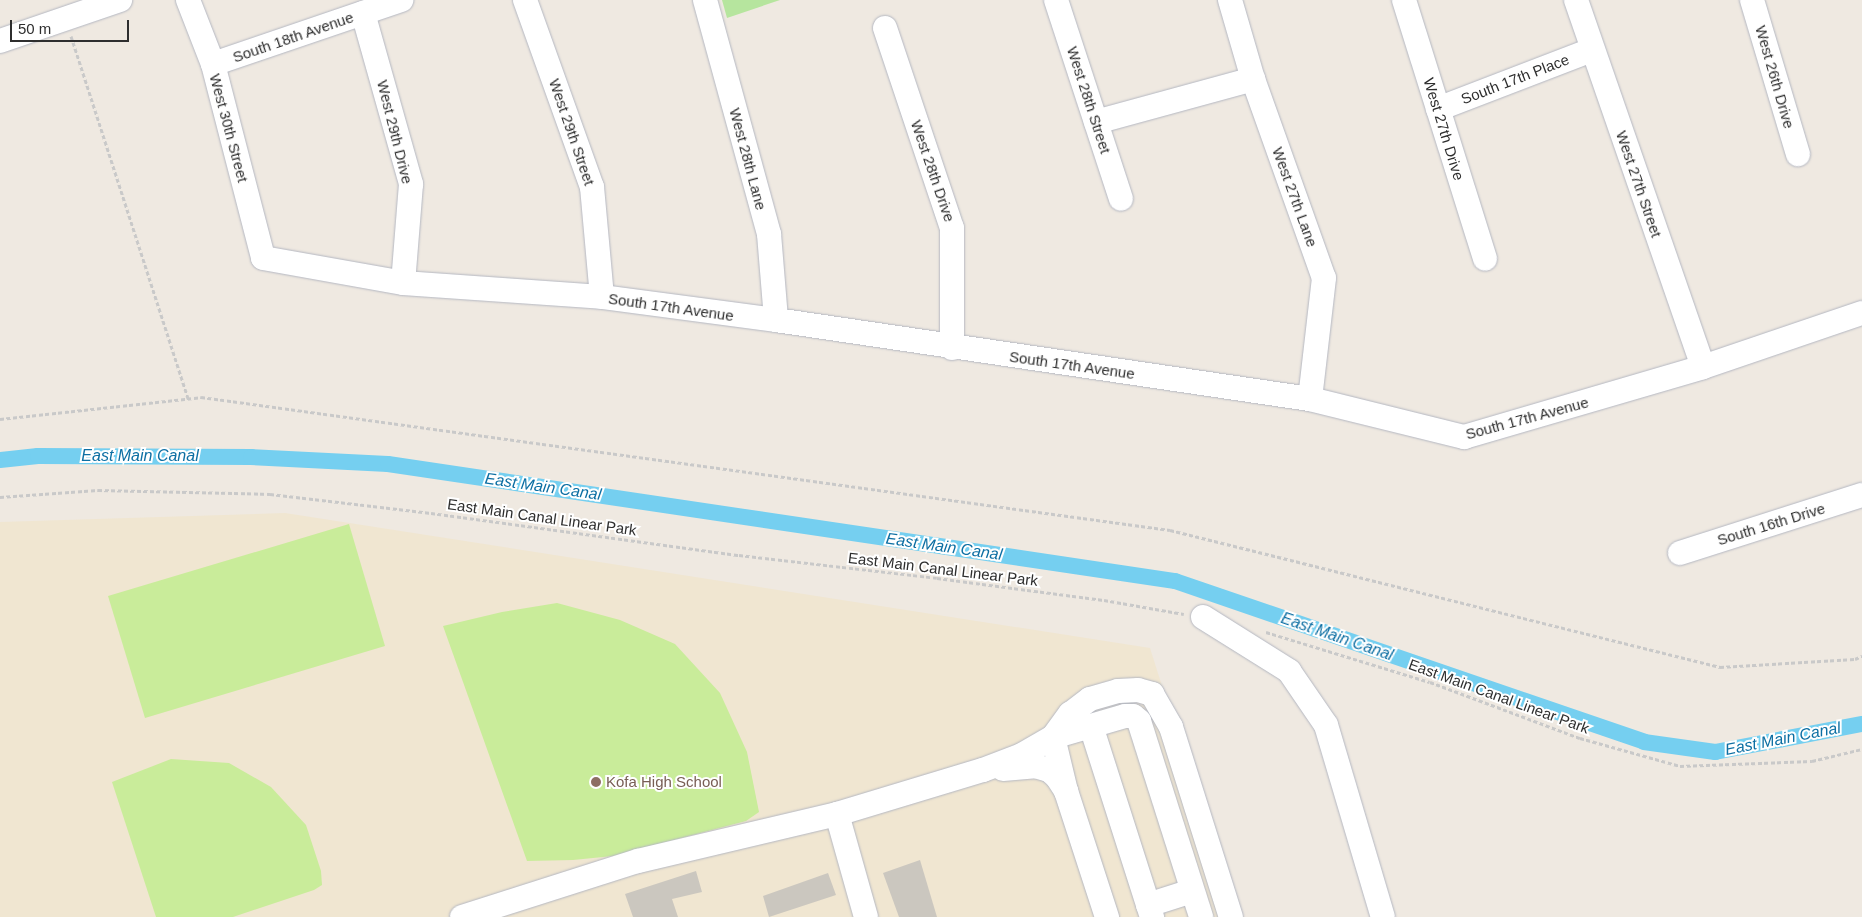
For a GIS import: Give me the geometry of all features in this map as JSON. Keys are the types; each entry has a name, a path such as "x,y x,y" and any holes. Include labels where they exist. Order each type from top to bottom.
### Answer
{"street":[{"path":"0,41 120,0"},
{"name":"West 30th Street","path":"188,0 212,64 264,258"},
{"name":"South 18th Avenue","path":"212,64 401,0"},
{"name":"West 29th Street","path":"525,0 592,187 602,297"},
{"name":"West 28th Lane","path":"705,0 769,234 776,320"},
{"name":"West 28th Street","path":"1056,0 1121,199"},
{"name":"West 27th Lane","path":"1230,0 1253,78 1324,278 1310,398"},
{"name":"West 27th Drive","path":"1404,0 1485,259"},
{"name":"West 27th Street","path":"1576,0 1703,367"},
{"name":"West 26th Drive","path":"1752,0 1798,154"},
{"name":"West 29th Drive","path":"363,13 411,184 403,283"},
{"name":"West 28th Drive","path":"886,28 952,228 952,348"},
{"name":"South 17th Place","path":"1438,109 1592,50"},
{"path":"1096,122 1253,78"},
{"name":"South 17th Avenue","path":"264,258 403,283 602,297 776,320 952,348 1310,398 1464,437 1703,367 1862,313"},
{"name":"South 16th Drive","path":"1680,553 1862,496"},
{"path":"1203,617 1289,670 1326,725 1383,917"},
{"path":"1053,737 1070,714 1090,699 1118,691 1138,690 1152,694 1171,727 1231,917"},
{"path":"462,917 638,861 837,814 983,770 1022,755 1053,737 1125,716 1132,716 1139,721 1200,917"},
{"path":"1091,726 1150,911 1192,891"},
{"path":"1053,737 1066,791 1107,917"},
{"path":"983,770 1035,766 1053,774 1066,791"},
{"path":"837,814 866,917"}],"path":[{"path":"65,19 188,399"},
{"path":"0,419 201,397 1170,530 1720,668 1856,659 1862,656"},
{"name":"East Main Canal Linear Park","path":"0,497 98,490 270,494 431,513 739,556 1065,595 1203,617"},
{"name":"East Main Canal Linear Park","path":"1260,630 1430,682 1580,738 1680,766 1812,761 1862,750"}],"shaded area":[{"name":"Kofa High School","path":"285,513 1150,648 1235,917 0,917 0,522"}],"green space":[{"path":"722,0 780,0 727,18"},
{"path":"349,524 385,646 145,718 108,596"},
{"path":"557,603 620,620 675,644 720,693 747,752 759,812 746,821 613,856 573,860 527,861 443,626 502,612"},
{"path":"171,759 229,763 271,787 306,825 321,871 322,885 314,890 233,917 156,917 112,782"}],"building":[{"path":"920,860 937,917 899,917 883,873"},
{"path":"696,871 702,892 672,899 678,917 633,917 625,894"},
{"path":"828,873 836,895 769,917 763,896"}],"waterway":[{"name":"East Main Canal","path":"0,460 38,456 251,457 388,464 1175,581 1644,742 1715,752 1862,724"}],"place":[{"name":"Kofa High School","path":"596,782"}]}
